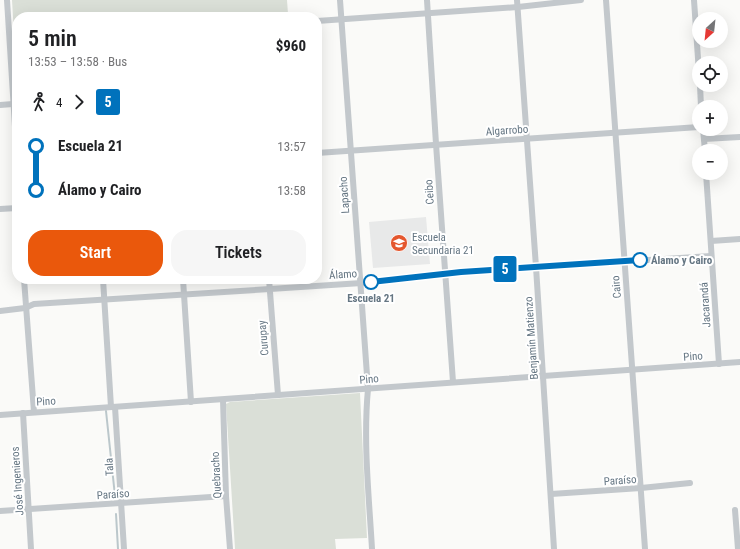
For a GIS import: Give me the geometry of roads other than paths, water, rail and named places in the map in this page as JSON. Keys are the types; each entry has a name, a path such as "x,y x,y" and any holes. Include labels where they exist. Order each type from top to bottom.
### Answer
{"street":[{"path":"7,0 12,85"},
{"name":"Lapacho","path":"340,0 368,389 365,412 372,549"},
{"name":"Ceibo","path":"427,0 453,382"},
{"name":"Benjamín Matienzo","path":"517,0 554,549"},
{"path":"322,22 518,7 581,0"},
{"name":"Cairo","path":"606,0 645,549"},
{"path":"694,0 698,56"},
{"path":"0,104 12,104"},
{"name":"Algarrobo","path":"322,153 692,128"},
{"path":"704,136 704,144"},
{"path":"704,139 740,137"},
{"name":"Jacarandá","path":"707,180 719,364"},
{"path":"0,209 12,208"},
{"path":"711,241 740,239"},
{"name":"Álamo","path":"0,311 25,308 34,304 360,283 536,267 711,256"},
{"path":"24,284 34,412"},
{"name":"Tala","path":"103,284 124,549"},
{"path":"183,284 191,402"},
{"name":"Curupay","path":"270,284 278,395"},
{"name":"Pino","path":"0,415 740,362"},
{"name":"Quebracho","path":"223,400 226,496 230,549"},
{"name":"José Ingenieros","path":"23,413 31,549"},
{"name":"Paraíso","path":"551,494 690,483"},
{"name":"Paraíso","path":"0,511 226,496"},
{"path":"735,510 738,549"}],"waterway":[{"path":"106,411 115,496"},
{"path":"116,514 118,549"}],"place":[{"name":"Escuela Secundaria 21","path":"399,243"},
{"name":"Álamo y Cairo","path":"640,260"},
{"name":"Escuela 21","path":"371,282"}]}
